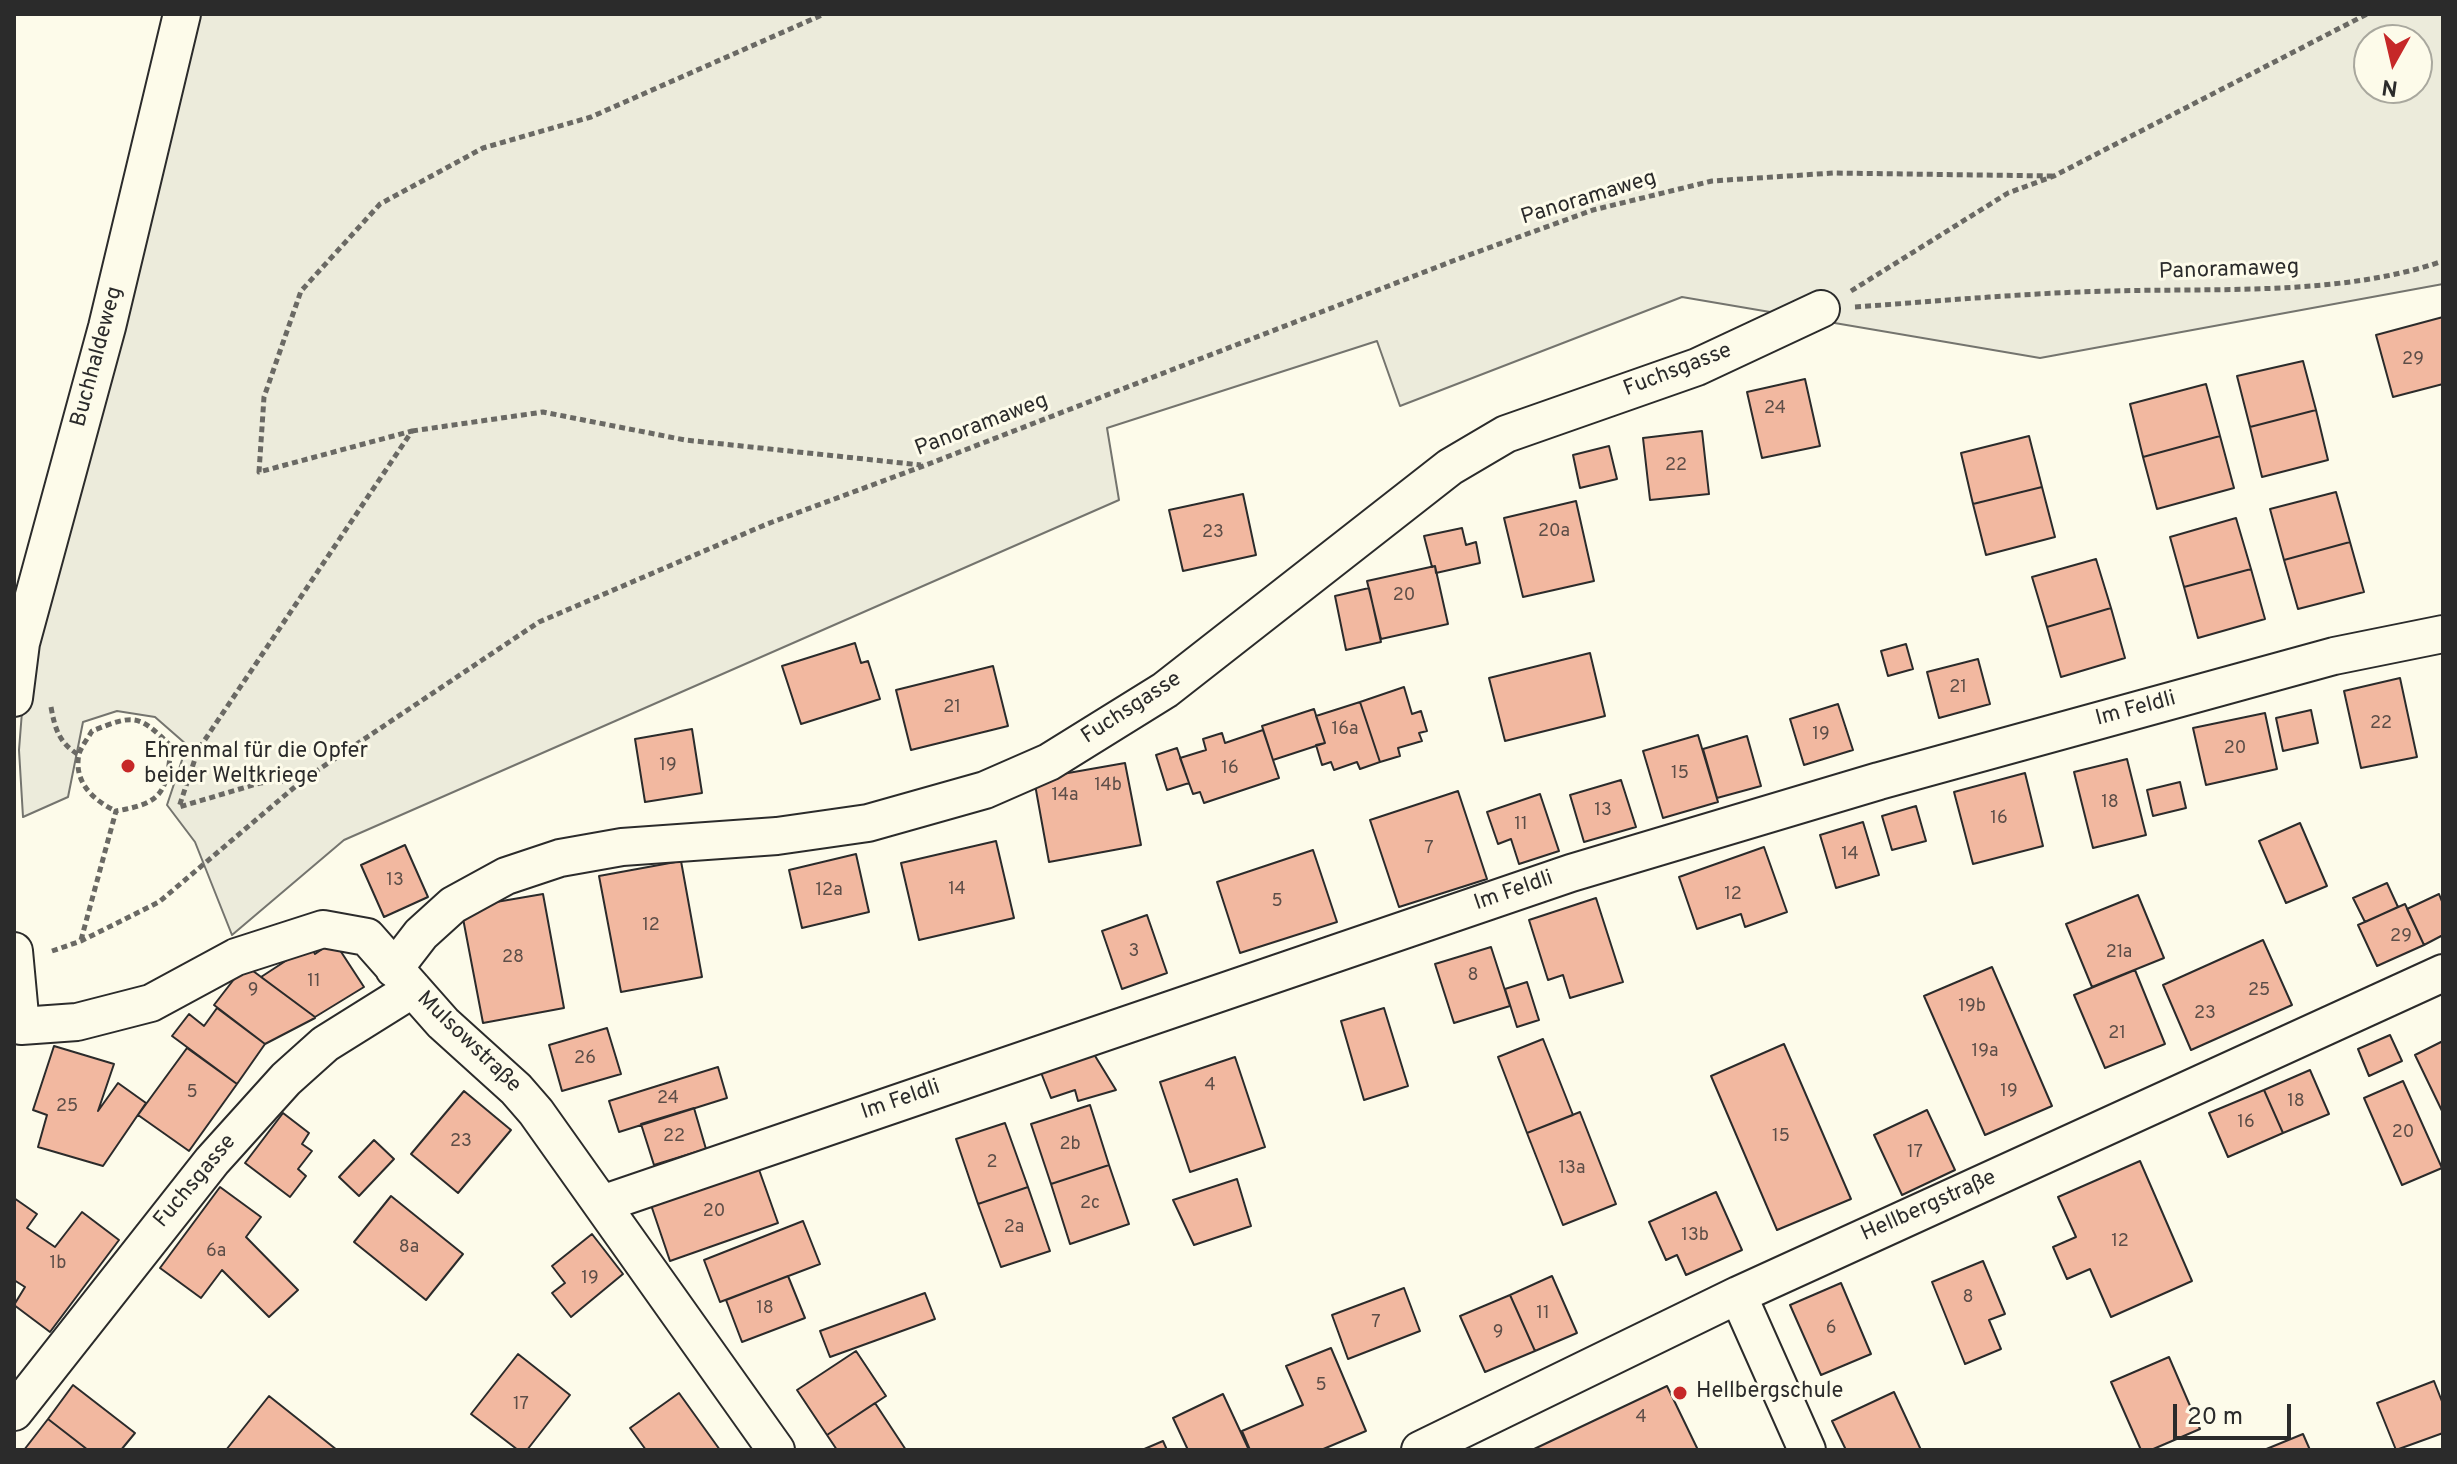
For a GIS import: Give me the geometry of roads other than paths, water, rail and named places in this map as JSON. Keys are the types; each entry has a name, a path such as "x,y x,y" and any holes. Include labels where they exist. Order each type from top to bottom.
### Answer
{"street":[{"name":"Buchhaldeweg","path":"14,698 21,643 107,327 182,14"},
{"name":"Fuchsgasse","path":"14,1412 212,1161 286,1079 403,979 421,934 453,905 506,876 560,858 622,847 777,836 868,823 985,790 1049,762 1165,690 1450,467 1506,434 1697,367 1821,309"},
{"name":"Im Feldli","path":"602,1204 1571,873 1909,773 2334,656 2443,634"},
{"name":"Mulsowstraße","path":"18,1025 77,1022 151,1003 236,957 323,929 367,937 443,1023 516,1089 536,1112 776,1450"},
{"path":"15,958 18,1025"},
{"name":"Hellbergstraße","path":"1420,1450 1738,1295 2443,973"},
{"path":"1738,1295 1807,1450"}],"place":[{"name":"Ehrenmal für die Opfer beider Weltkriege","path":"128,766"},
{"name":"Hellbergschule","path":"1680,1393"}]}
